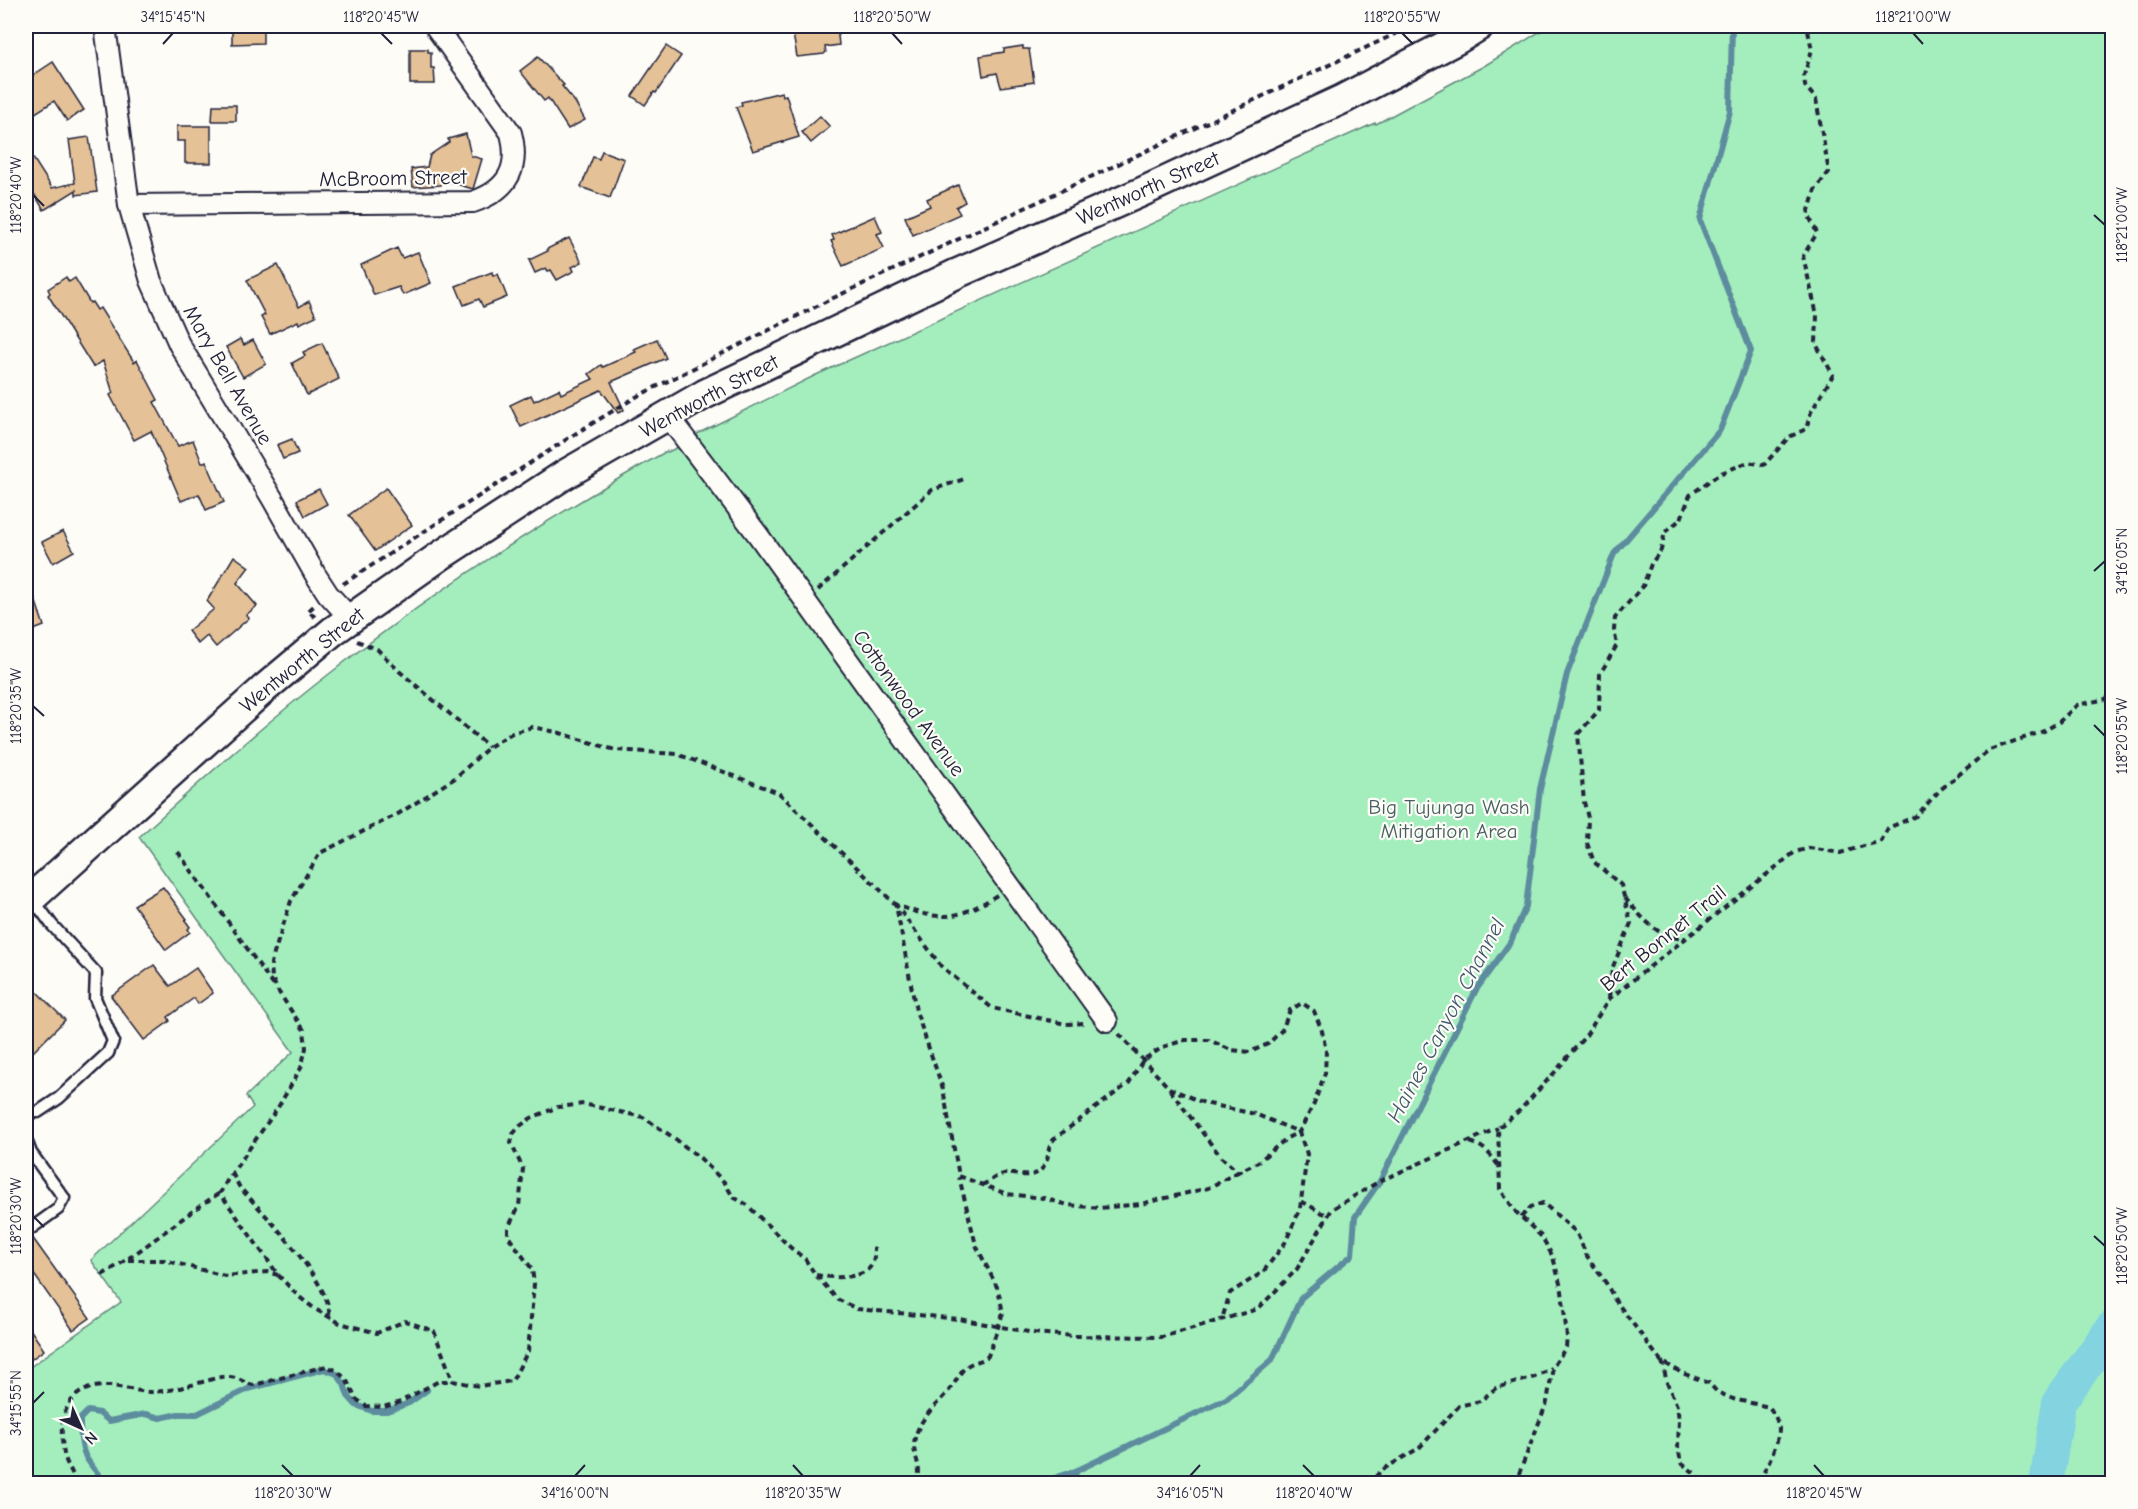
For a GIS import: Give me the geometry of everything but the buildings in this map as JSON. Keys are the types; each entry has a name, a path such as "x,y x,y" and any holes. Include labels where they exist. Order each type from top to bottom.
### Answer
{"main road":[{"name":"Wentworth Street","path":"29,901 265,688 341,625 440,556 564,476 705,393 958,273 1144,191 1343,99 1479,26"}],"street":[{"name":"Mary Bell Avenue","path":"105,26 129,205 151,281 178,344 328,594 341,625"},
{"name":"McBroom Street","path":"129,205 473,201 487,197 500,188 512,169 514,147 511,133 435,26"},
{"name":"Cottonwood Avenue","path":"668,415 806,600 1107,1021"}],"lane":[{"path":"26,1112 39,1112 59,1098 108,1053 113,1041 95,998 96,973 29,901"},
{"path":"26,1140 32,1153 64,1198 58,1209 26,1232"}],"path":[{"path":"1609,999 1611,969 1631,923 1621,885 1594,861 1587,843 1588,818 1584,802 1578,734 1599,710 1600,674 1617,645 1614,630 1615,618 1643,586 1651,564 1661,550 1665,532 1681,519 1690,495 1719,474 1748,462 1764,465 1789,437 1806,429 1811,412 1833,375 1816,344 1817,315 1803,256 1817,233 1808,214 1815,190 1829,172 1816,99 1805,86 1804,75 1812,50 1807,26"},
{"path":"806,600 932,490 967,478"},
{"path":"328,594 308,611 341,625 377,649 399,671 489,747"},
{"name":"Bert Bonnet Trail","path":"1330,1214 1332,1209 1380,1181 1498,1128 1520,1110 1555,1072 1587,1034 1609,999 1795,852 1810,848 1840,853 1881,841 1887,828 1916,816 1941,790 1989,750 2044,731 2058,723 2077,705 2106,699 2112,692"},
{"path":"278,991 272,978 271,963 280,932 291,901 320,853 398,814 454,778 489,747 512,733 533,727 615,750 677,754 779,793 896,905 941,966 992,1008 1066,1024 1107,1021 1169,1088 1221,1157 1238,1172"},
{"path":"102,1275 128,1260 195,1208 220,1193 277,1109 301,1068 306,1047 304,1030 178,852"},
{"path":"896,905 921,915 944,918 968,912 1011,886"},
{"path":"1624,897 1658,931 1669,937 1688,938"},
{"path":"896,905 916,1011 943,1089 959,1176 976,1245 998,1289 1003,1313 988,1356 983,1361 966,1367 949,1390 930,1409 915,1438 915,1451 920,1471 916,1484"},
{"path":"959,1176 982,1185 1007,1194 1100,1208 1141,1204 1208,1188 1258,1162 1287,1138 1299,1132 1314,1104 1325,1073 1322,1031 1314,1011 1302,1003 1290,1010 1282,1030 1268,1044 1250,1052 1231,1050 1209,1041 1185,1040 1163,1047 1143,1060 1129,1083 1054,1139 1048,1147 1048,1156 1043,1167 1032,1175 1000,1174 982,1185"},
{"path":"1169,1088 1204,1103 1255,1114 1299,1132 1307,1154 1300,1209 1285,1243 1263,1272 1230,1293 1222,1320"},
{"path":"76,1484 66,1462 63,1448 63,1416 69,1403 80,1391 101,1386 118,1386 142,1392 166,1391 231,1377 254,1385 326,1366 338,1371 356,1399 366,1406 383,1407 398,1403 439,1381 479,1386 512,1381 528,1351 534,1284 532,1269 508,1236 508,1228 519,1206 523,1170 511,1143 513,1134 520,1126 531,1118 558,1107 583,1104 643,1117 700,1158 725,1183 733,1197 746,1204 790,1248 805,1259 815,1275 837,1299 857,1309 1073,1336 1162,1336 1258,1309 1297,1269 1330,1214"},
{"path":"1498,1128 1500,1189 1521,1217 1542,1237 1553,1257 1562,1291 1568,1337 1566,1347 1553,1367 1547,1402 1515,1484"},
{"path":"1470,1141 1489,1152 1499,1166"},
{"path":"232,1173 240,1188 308,1266 330,1305 329,1317"},
{"path":"220,1193 279,1276 297,1296 340,1323 377,1333 405,1321 434,1332 453,1381"},
{"path":"1301,1202 1311,1205 1322,1214 1330,1214"},
{"path":"1521,1217 1531,1207 1543,1203 1576,1232 1587,1256 1615,1300 1661,1361 1682,1373 1709,1383 1717,1392 1734,1399 1769,1407 1774,1413 1779,1430 1758,1484"},
{"path":"815,1275 842,1278 866,1271 874,1258 874,1247"},
{"path":"128,1260 164,1260 225,1276 267,1272 279,1276"},
{"path":"1661,1361 1666,1383 1677,1406 1678,1446 1681,1463 1696,1474 1701,1484"},
{"path":"1368,1484 1382,1470 1419,1448 1459,1406 1480,1401 1496,1388 1535,1377 1553,1367"}],"green space":[{"name":"Big Tujunga Wash Mitigation Area","path":"1549,26 2112,26 2112,1483 26,1483 26,1370 121,1302 91,1260 253,1107 246,1096 293,1052 139,837 258,731 373,640 454,582 538,527 667,451 816,375 1376,124 1484,66"}],"waterway":[{"name":"Haines Canyon Channel","path":"1037,1484 1078,1470 1226,1399 1272,1360 1301,1298 1352,1255 1355,1217 1380,1181 1476,990 1511,941 1526,906 1540,789 1567,674 1614,554 1720,430 1751,351 1700,220 1730,111 1732,26"},
{"path":"2046,1484 2059,1402 2112,1328"},
{"path":"107,1484 88,1461 82,1448 80,1419 88,1411 99,1413 109,1421 146,1414 160,1418 178,1414 197,1414 248,1389 324,1369 337,1374 348,1396 356,1405 372,1411 387,1411 409,1403 427,1390"},
{"path":"1068,1484 1078,1470"}]}
